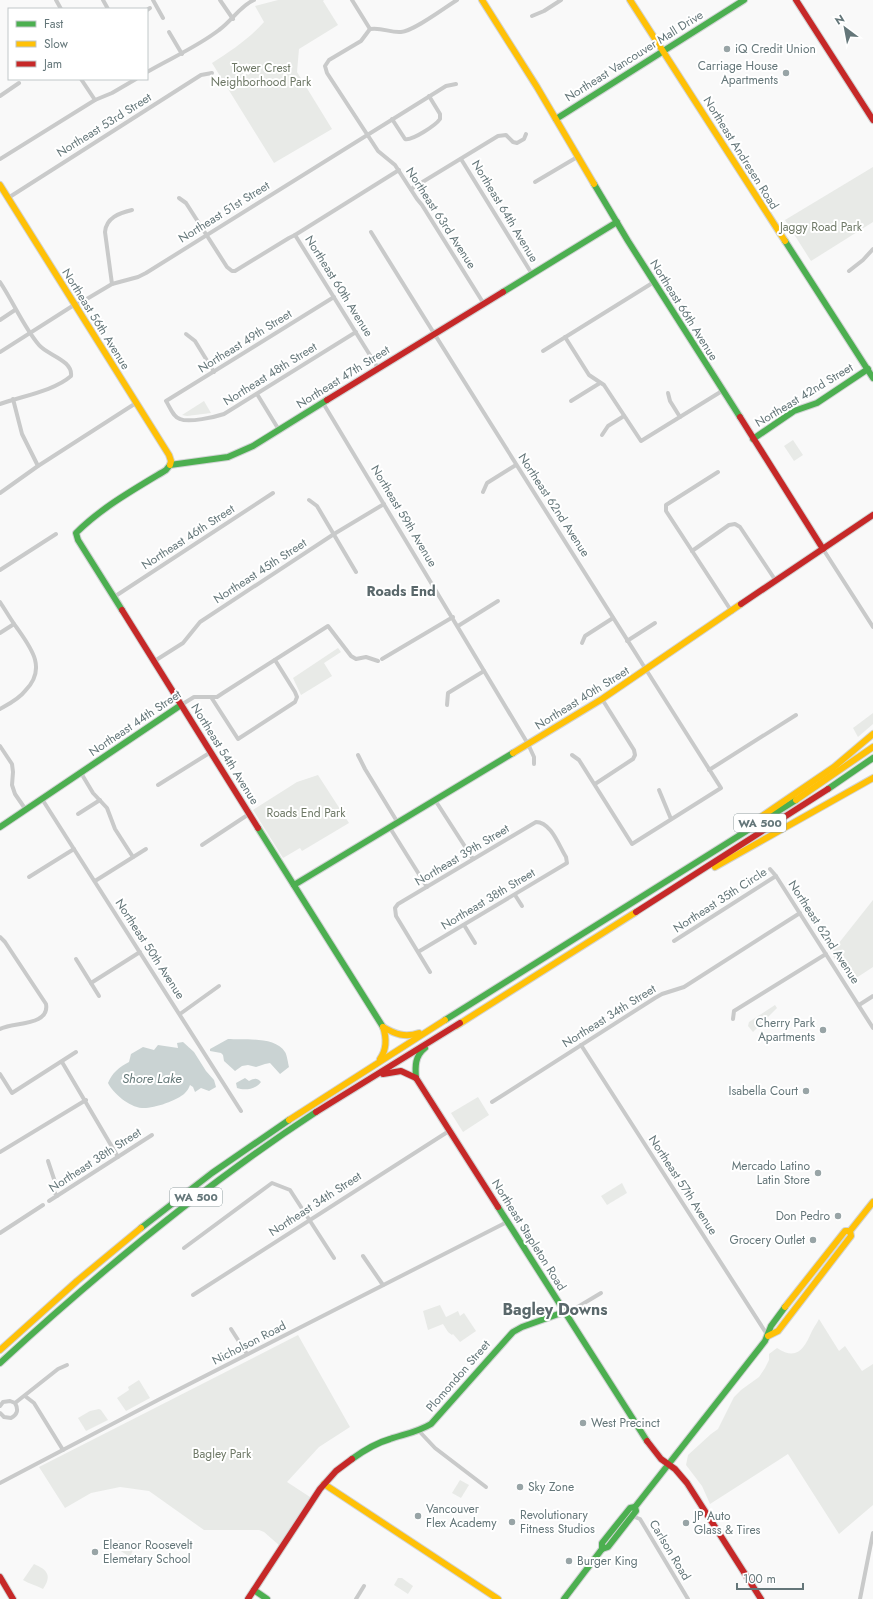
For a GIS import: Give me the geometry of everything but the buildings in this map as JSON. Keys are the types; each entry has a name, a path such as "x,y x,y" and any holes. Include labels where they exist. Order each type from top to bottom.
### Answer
{"main road":[{"name":"Northeast 66th Avenue","path":"482,0 579,156 654,282 823,549"},
{"name":"Northeast Andresen Road","path":"630,0 732,161 873,378"},
{"name":"Northeast Vancouver Mall Drive","path":"556,119 744,0"},
{"path":"796,0 873,120"},
{"name":"Northeast 56th Avenue","path":"0,185 169,455 171,461 170,465"},
{"name":"Northeast 47th Street","path":"76,533 83,525 128,493 166,470 170,465 232,456 253,446 617,222"},
{"name":"Northeast 42nd Street","path":"753,439 794,411 817,403 868,369"},
{"name":"Northeast 40th Street","path":"294,885 602,699 873,515"},
{"name":"Northeast 54th Avenue","path":"76,533 78,540 154,662 384,1027"},
{"name":"Northeast 44th Street","path":"0,827 181,705"},
{"path":"644,895 825,773 873,734"},
{"name":"WA 500","path":"0,1350 94,1266 179,1198 280,1126 378,1062 765,820 824,782 873,747"},
{"name":"WA 500","path":"0,1363 76,1294 166,1220 265,1147 343,1096 810,802 873,758"},
{"path":"666,892 715,867 873,778"},
{"path":"384,1027 397,1034 410,1036 422,1032 453,1015"},
{"path":"416,1078 415,1062 419,1052 460,1023"},
{"path":"378,1062 384,1053 386,1044 384,1027"},
{"path":"343,1096 392,1071 404,1070 416,1078"},
{"name":"Northeast Stapleton Road","path":"416,1078 641,1433 661,1459 675,1469 686,1483 761,1599"},
{"path":"564,1599 602,1549 608,1547 636,1511 635,1507 668,1463 768,1336 771,1326 845,1231 850,1231 873,1202"},
{"name":"Plomondon Street","path":"248,1599 324,1484 336,1471 362,1452 389,1439 419,1431 430,1424 441,1414 513,1332 522,1327 564,1312"},
{"path":"324,1484 498,1599"},
{"path":"602,1549 602,1543 627,1510 635,1507"},
{"path":"0,1578 13,1599"},
{"path":"254,1590 267,1599"}],"street":[{"path":"153,0 163,18"},
{"path":"220,0 233,19"},
{"path":"148,70 168,59 182,54 219,30 233,19 242,8 254,0"},
{"path":"352,0 370,29 378,28 400,32 412,28 457,0"},
{"path":"532,16 544,11 561,0"},
{"name":"Northeast 63rd Avenue","path":"370,29 361,41 329,60 325,66 327,73 380,154 392,162 422,205 484,304"},
{"path":"168,32 182,54"},
{"name":"Northeast 53rd Street","path":"8,198 201,76 212,73"},
{"path":"82,80 95,100"},
{"path":"0,159 95,100 112,93 133,80"},
{"path":"0,96 19,83"},
{"name":"Northeast 51st Street","path":"0,352 74,305 112,284 138,277 146,273 448,84 456,84"},
{"path":"392,119 405,139 412,139 437,123 440,119 440,114 429,96"},
{"path":"411,189 501,135 506,135 513,142 517,143 524,139 526,134"},
{"path":"535,182 579,156"},
{"name":"Northeast 64th Avenue","path":"461,159 532,274"},
{"path":"179,198 186,203 227,267 232,271 238,270 296,235 398,170"},
{"path":"112,284 105,225 112,218 122,212 132,210"},
{"name":"Northeast 62nd Avenue","path":"371,232 516,465 563,536 645,671 721,788 672,819"},
{"name":"Northeast 60th Avenue","path":"296,235 378,368"},
{"path":"849,271 863,260 873,249"},
{"path":"0,282 9,296 15,310 40,346 70,368 71,376 56,386 0,404"},
{"path":"542,351 654,282"},
{"name":"Northeast 49th Street","path":"190,420 180,419 175,416 166,401 334,297"},
{"path":"0,320 15,310"},
{"name":"Northeast 48th Street","path":"190,420 216,417 224,414 356,332"},
{"path":"186,334 195,341 214,372"},
{"path":"566,337 589,375 604,386 641,441 722,391"},
{"path":"571,400 600,382"},
{"path":"668,392 670,401 680,417"},
{"path":"257,394 279,430"},
{"path":"13,399 22,434 38,466"},
{"path":"0,493 38,466 136,403"},
{"name":"Northeast 59th Avenue","path":"323,403 528,744 534,757 534,764"},
{"path":"602,435 608,426 624,416"},
{"path":"484,492 487,483 516,465"},
{"path":"718,472 666,505 666,511 732,612"},
{"name":"Northeast 46th Street","path":"114,597 273,493"},
{"path":"309,500 317,506 356,572"},
{"name":"Northeast 45th Street","path":"154,662 183,643 200,622 334,534 384,504"},
{"path":"692,551 729,525 735,524 740,527 776,581"},
{"path":"0,570 56,534"},
{"name":"Northeast 66th Avenue","path":"823,549 873,627"},
{"path":"458,626 498,601"},
{"path":"0,602 30,646 36,661 35,676 31,685 17,698 0,709"},
{"name":"Northeast 44th Street","path":"181,705 194,697 211,697 224,693 328,626 350,656 356,659 366,657 380,660 453,617"},
{"path":"582,643 585,636 613,618"},
{"path":"627,641 655,623"},
{"path":"0,633 14,624"},
{"path":"211,697 238,739 295,702 297,697 295,692 275,660"},
{"path":"447,705 448,693 484,671"},
{"path":"595,784 633,759 635,755 634,750 602,699"},
{"path":"709,770 796,715"},
{"path":"0,746 12,764 12,785 15,794 26,810"},
{"path":"158,784 211,752"},
{"path":"358,755 398,823"},
{"path":"572,755 579,760 632,844 672,819 659,790"},
{"path":"81,773 93,793 107,808 115,829 133,857"},
{"name":"Northeast 50th Avenue","path":"42,799 241,1111"},
{"path":"78,814 100,800"},
{"path":"435,800 473,859"},
{"path":"202,845 250,814"},
{"name":"Northeast 39th Street","path":"418,952 396,916 395,908 398,904 473,859 536,822 541,822 547,826 566,857 567,863"},
{"path":"390,828 427,887"},
{"path":"29,877 74,849"},
{"path":"94,881 146,849"},
{"name":"Northeast 38th Street","path":"418,952 567,863"},
{"name":"Northeast 62nd Avenue","path":"770,869 800,913 873,1028"},
{"name":"Northeast 35th Circle","path":"674,941 776,876"},
{"path":"515,895 522,906"},
{"name":"Northeast 34th Street","path":"492,1102 662,994 684,987 800,913"},
{"path":"464,925 475,943"},
{"path":"0,937 5,942 46,1004 46,1012 33,1021 26,1024 12,1024 0,1029"},
{"path":"91,983 140,952"},
{"path":"418,952 430,972"},
{"path":"733,1020 734,1011 826,954"},
{"path":"76,959 99,996"},
{"path":"180,1014 219,986"},
{"path":"858,1005 873,996"},
{"name":"Northeast 57th Avenue","path":"581,1045 768,1336"},
{"path":"0,1074 12,1093 76,1052"},
{"path":"62,1062 86,1100 118,1157"},
{"path":"0,1152 86,1100"},
{"name":"Northeast 34th Street","path":"193,1295 449,1131"},
{"name":"Northeast 38th Street","path":"49,1201 152,1135"},
{"path":"48,1161 55,1182 53,1190 57,1196"},
{"path":"184,1248 272,1183 290,1190 334,1258"},
{"name":"Northeast 38th Street","path":"0,1233 43,1205"},
{"name":"Nicholson Road","path":"0,1482 507,1222"},
{"path":"363,1256 383,1285"},
{"path":"564,1312 572,1311 601,1293"},
{"path":"231,1329 247,1354"},
{"path":"15,1404 58,1369 67,1365"},
{"path":"25,1396 34,1403 62,1450"},
{"path":"0,1406 6,1401 13,1402 17,1411 14,1417 7,1418 1,1415"},
{"path":"419,1431 435,1448 486,1487"},
{"name":"Carlson Road","path":"632,1516 640,1520 688,1599"},
{"path":"860,1599 873,1533"},
{"path":"356,1599 364,1586"}],"green space":[{"name":"Tower Crest Neighborhood Park","path":"278,0 324,0 323,1 338,25 299,49 297,72 332,129 274,163 212,63 246,39 264,22 255,6"},
{"name":"Jaggy Road Park","path":"873,167 873,222 811,261 785,220"},
{"path":"204,401 211,413 187,416 182,415"},
{"path":"793,440 803,455 794,461 784,446"},
{"path":"338,648 341,652 324,663 332,676 301,695 293,678"},
{"path":"873,713 873,724 858,737 853,728"},
{"name":"Roads End Park","path":"318,775 349,823 302,851 300,848 283,858 253,810 297,782"},
{"path":"873,900 873,967 850,982 831,953"},
{"path":"775,1005 777,1008 753,1032 748,1026 749,1022"},
{"path":"478,1097 489,1115 463,1132 451,1113"},
{"path":"622,1183 627,1193 607,1205 601,1196"},
{"path":"440,1305 446,1317 458,1311 460,1316 464,1313 476,1331 460,1342 453,1334 452,1335 448,1332 443,1324 428,1330 423,1311"},
{"path":"819,1319 839,1351 845,1346 862,1371 873,1364 873,1505 839,1534 788,1454 710,1504 702,1486 686,1465 688,1455 718,1429 734,1397 759,1377 769,1360 769,1354 777,1348 784,1352 790,1353 799,1351 803,1348"},
{"name":"Bagley Park","path":"298,1335 350,1427 319,1447 287,1482 310,1497 280,1546 264,1532 259,1530 204,1530 149,1491 120,1487 91,1493 65,1508 39,1467"},
{"path":"139,1380 150,1398 126,1411 117,1398 129,1390 128,1387"},
{"path":"99,1409 108,1420 86,1431 78,1418 90,1411"},
{"path":"460,1480 469,1485 461,1498 452,1493"},
{"path":"119,1540 133,1550 130,1557 113,1546"},
{"path":"34,1564 43,1569 47,1574 48,1577 43,1589 23,1580"},
{"path":"398,1578 402,1578 413,1586 408,1594 394,1585"}],"water":[{"path":"228,1039 250,1039 274,1043 285,1052 289,1067 280,1074 270,1063 256,1067 248,1065 242,1066 235,1071 224,1061 221,1053 210,1051 210,1049"},
{"name":"Shore Lake","path":"183,1042 194,1052 206,1071 214,1080 216,1087 209,1091 201,1088 195,1092 193,1087 190,1085 185,1093 171,1102 158,1106 142,1108 132,1105 122,1099 110,1087 108,1083 112,1076 122,1066 129,1062 131,1054 143,1047 154,1050 158,1045 178,1048 177,1043"},
{"path":"245,1078 249,1081 256,1079 261,1082 250,1089 237,1088 236,1083"}],"traffic: fast":[{"path":"556,119 744,0"},
{"path":"594,184 628,241 740,417"},
{"path":"503,292 617,222"},
{"path":"785,241 873,378"},
{"path":"753,439 794,411 817,403 868,369"},
{"path":"122,610 78,540 76,533 108,507 166,470 170,465 228,457 253,446 327,400"},
{"path":"0,827 181,705"},
{"path":"294,885 513,753"},
{"path":"828,789 873,758"},
{"path":"445,1020 796,800"},
{"path":"258,828 383,1027"},
{"path":"416,1078 417,1058 425,1048"},
{"path":"0,1363 75,1296 192,1200 274,1140 316,1112"},
{"path":"141,1228 212,1173 289,1120"},
{"path":"498,1207 647,1441"},
{"path":"564,1599 602,1549 608,1547 636,1511 635,1507 765,1341 771,1326 785,1307"},
{"path":"352,1459 365,1450 380,1443 416,1431 431,1424 513,1332 522,1327 564,1312"},
{"path":"602,1549 602,1543 630,1508 635,1507"},
{"path":"254,1590 267,1599"}],"traffic: slow":[{"path":"482,0 537,87 594,184"},
{"path":"630,0 785,241"},
{"path":"0,185 169,455 171,461 170,465"},
{"path":"513,753 602,699 741,604"},
{"path":"746,827 834,767 873,734"},
{"path":"796,800 873,747"},
{"path":"715,867 873,778"},
{"path":"456,1026 636,912"},
{"path":"289,1120 445,1020"},
{"path":"383,1027 392,1032 405,1035 419,1033"},
{"path":"380,1059 386,1044 383,1027"},
{"path":"768,1336 778,1331 851,1236 850,1231 873,1202"},
{"path":"0,1350 77,1281 141,1228"},
{"path":"785,1307 845,1231 850,1231"},
{"path":"324,1484 498,1599"}],"traffic: jam":[{"path":"796,0 873,120"},
{"path":"327,400 503,292"},
{"path":"740,417 823,549"},
{"path":"741,604 873,515"},
{"path":"122,610 258,828"},
{"path":"636,912 828,789"},
{"path":"316,1112 460,1023"},
{"path":"383,1074 401,1071 416,1078"},
{"path":"416,1078 498,1207"},
{"path":"647,1441 661,1459 675,1469 687,1483 761,1599"},
{"path":"248,1599 320,1489 336,1471 352,1459"},
{"path":"0,1577 13,1599"}],"place":[{"name":"iQ Credit Union","path":"727,49"},
{"name":"Carriage House Apartments","path":"786,73"},
{"name":"Cherry Park Apartments","path":"823,1030"},
{"name":"Isabella Court","path":"806,1091"},
{"name":"Mercado Latino Latin Store","path":"818,1173"},
{"name":"Don Pedro","path":"838,1216"},
{"name":"Grocery Outlet","path":"813,1240"},
{"name":"West Precinct","path":"583,1423"},
{"name":"Sky Zone","path":"520,1487"},
{"name":"Vancouver Flex Academy","path":"418,1516"},
{"name":"Revolutionary Fitness Studios","path":"512,1522"},
{"name":"JP Auto Glass & Tires","path":"686,1523"},
{"name":"Eleanor Roosevelt Elemetary School","path":"95,1552"},
{"name":"Burger King","path":"569,1561"}],"district":[{"name":"Roads End","path":"401,591"},
{"name":"Bagley Downs","path":"555,1309"}]}
